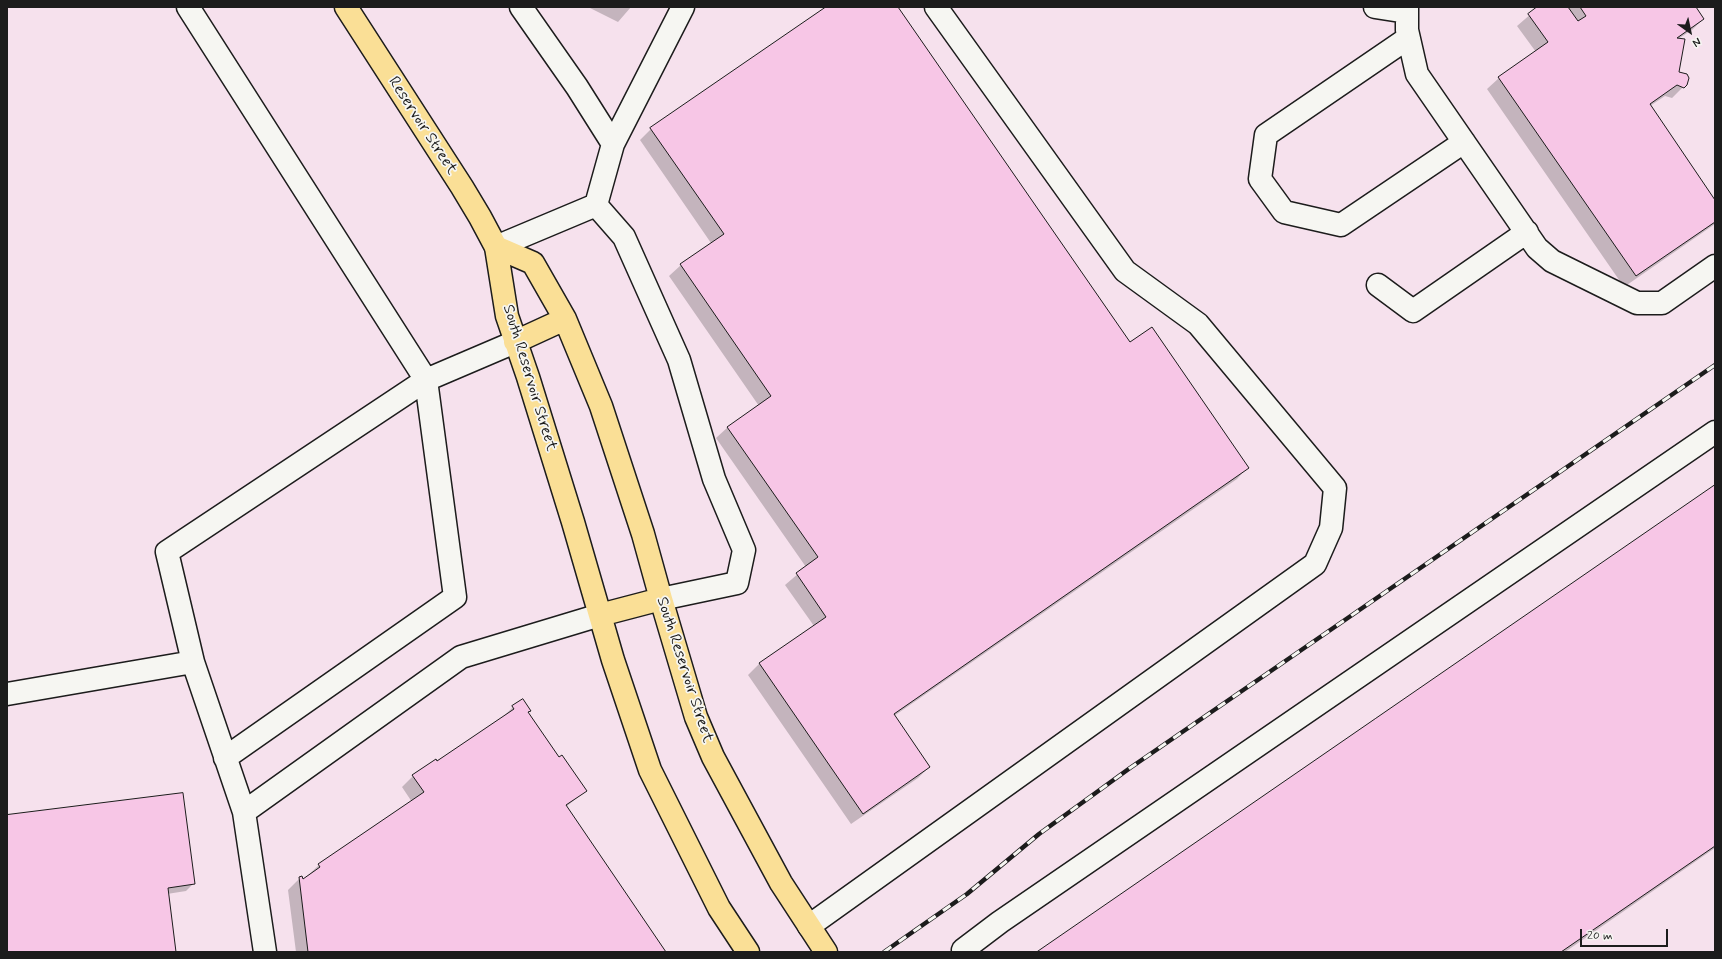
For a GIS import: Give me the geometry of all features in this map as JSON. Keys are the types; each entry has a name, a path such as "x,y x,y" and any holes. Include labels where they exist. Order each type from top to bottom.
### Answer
{"main road":[{"name":"Reservoir Street","path":"346,7 462,188 496,247"},
{"name":"South Reservoir Street","path":"496,247 533,263 565,319 601,406 643,534 696,717 713,757 781,882 826,952"},
{"name":"South Reservoir Street","path":"496,247 507,316 552,453 600,615 650,770 719,908 748,952"},
{"path":"515,342 565,319"},
{"path":"600,615 661,599"}],"lane":[{"path":"188,7 426,380 456,597 225,758"},
{"path":"521,7 577,87 613,144"},
{"path":"596,205 613,144 683,7"},
{"path":"809,926 1315,564 1331,528 1335,488 1198,324 1125,271 936,7"},
{"path":"1375,7 1407,9 1406,30 1417,74 1537,248 1552,261 1637,303 1662,304 1715,266"},
{"path":"1408,38 1266,135 1260,179 1284,212 1341,225 1464,142"},
{"path":"496,247 596,205"},
{"path":"596,205 624,237 679,360 714,479 744,550 737,583 661,599"},
{"path":"1378,285 1414,311 1527,232"},
{"path":"265,952 244,812 192,662 168,552 426,380 515,342"},
{"path":"964,952 963,950 1000,922 1715,432"},
{"path":"244,812 462,657 600,615"},
{"path":"7,694 192,662"}],"shaded area":[{"path":"7,7 1715,7 1715,952 7,952"}],"building":[{"path":"826,7 898,7 1130,342 1152,327 1249,468 894,714 930,767 863,814 759,663 826,617 796,573 818,557 727,427 771,396 680,264 724,234 650,128"},
{"path":"1537,7 1568,7 1578,21 1586,16 1580,7 1696,7 1704,19 1677,38 1685,39 1679,72 1687,74 1689,78 1687,85 1684,88 1677,85 1650,104 1715,200 1715,222 1636,276 1498,77 1548,42 1528,14"},
{"path":"1715,485 1715,846 1561,952 1037,952"},
{"path":"523,699 531,711 528,712 559,757 562,755 587,791 566,805 666,952 308,952 299,877 302,876 303,879 320,867 318,864 424,792 412,775 436,759 437,761 514,709 512,706"},
{"path":"183,793 195,884 168,888 176,952 7,952 7,815"}],"railway":[{"path":"884,952 967,894 1039,834 1130,768 1715,365"}]}
